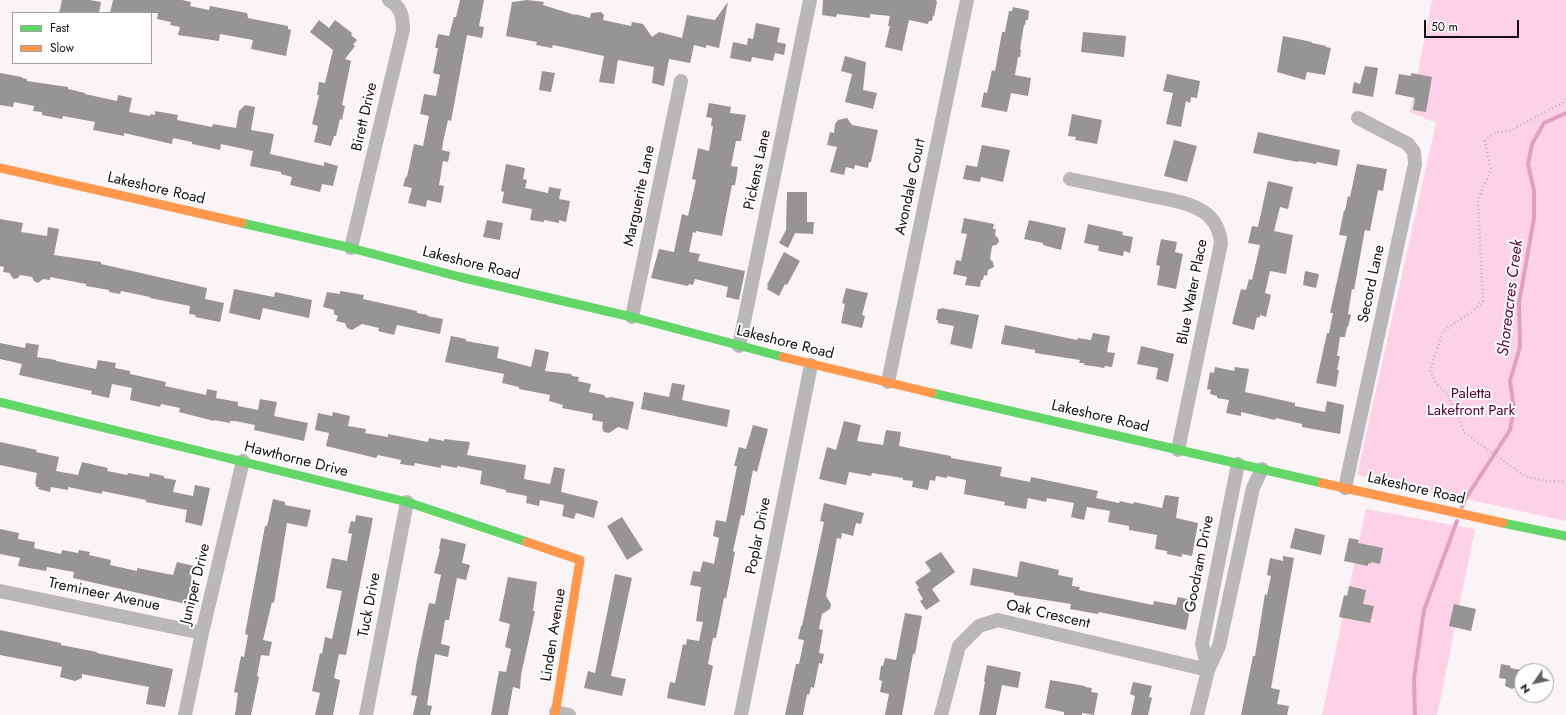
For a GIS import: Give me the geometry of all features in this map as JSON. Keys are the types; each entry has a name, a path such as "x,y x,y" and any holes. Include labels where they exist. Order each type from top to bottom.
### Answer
{"main road":[{"name":"Lakeshore Road","path":"0,168 351,248 460,277 632,317 811,365 1426,507 1566,536"},
{"name":"Hawthorne Drive","path":"0,402 407,502 580,560"},
{"name":"Linden Avenue","path":"560,714 580,560"}],"street":[{"name":"Birett Drive","path":"351,248 403,30 402,15 396,4 389,0"},
{"name":"Pickens Lane","path":"739,346 810,0"},
{"name":"Avondale Court","path":"888,382 967,0"},
{"name":"Marguerite Lane","path":"632,317 682,81"},
{"name":"Secord Lane","path":"1345,488 1415,164 1414,152 1408,144 1358,118"},
{"name":"Blue Water Place","path":"1070,179 1178,202 1196,208 1208,215 1216,224 1220,234 1221,243 1178,450"},
{"name":"Poplar Drive","path":"741,715 811,365"},
{"name":"Juniper Drive","path":"185,715 202,633 243,461"},
{"name":"Goodram Drive","path":"1208,670 1202,644 1238,464"},
{"name":"Goodram Drive","path":"1197,715 1208,670 1219,646 1253,488 1262,468"},
{"name":"Tuck Drive","path":"366,715 407,502"},
{"name":"Tremineer Avenue","path":"0,591 202,633"},
{"name":"Oak Crescent","path":"941,715 959,646 978,626 998,620 1208,670"}],"path":[{"path":"1566,99 1562,103 1510,131 1498,132 1490,136 1485,141 1491,170 1478,200 1483,301 1473,311 1443,331 1430,371 1437,384 1447,394 1465,433 1526,477 1547,481 1566,482"}],"green space":[{"name":"Paletta Lakefront Park","path":"1432,0 1566,0 1566,521 1357,475 1436,123 1410,112"},
{"path":"1366,509 1475,529 1437,715 1322,715"}],"building":[{"path":"62,0 90,0 101,2 99,12 59,12"},
{"path":"113,0 182,0 191,2 190,6 209,10 210,6 247,13 248,18 288,26 288,29 291,30 286,56 251,49 253,40 220,34 219,41 178,35 180,27 170,25 171,22 157,19 158,13 110,12"},
{"path":"460,0 484,0 479,26 484,27 482,38 467,35 451,121 448,120 443,142 442,150 450,152 448,162 443,161 439,185 444,186 441,203 427,200 426,207 408,203 412,188 403,186 406,176 407,177 414,144 423,146 429,116 420,114 424,94 436,96 440,75 433,73 438,48 435,48 438,34 449,36"},
{"path":"527,0 544,2 543,5 575,15 590,18 591,13 601,12 604,15 603,20 631,26 632,22 643,24 652,37 659,32 682,38 687,15 715,20 728,2 719,48 706,45 706,48 694,45 690,63 669,59 664,86 652,83 654,67 618,60 614,84 599,82 604,56 553,45 552,48 536,45 537,42 506,36 512,2"},
{"path":"823,0 936,0 937,2 932,21 929,21 928,24 909,20 902,51 885,47 890,26 888,26 890,16 870,14 870,18 837,14 836,17 822,15"},
{"path":"1013,7 1029,11 1028,20 1026,20 1024,25 1020,57 1018,57 1015,75 1031,78 1028,96 1011,93 1007,112 981,107 984,92 987,93 992,70 995,71 1002,32 1005,32 1009,11 1012,11"},
{"path":"319,20 329,28 335,20 352,33 351,35 357,40 353,45 355,46 345,59 351,61 342,105 345,106 342,120 340,119 336,136 334,136 331,146 314,142 318,126 312,124 319,95 317,95 319,82 325,83 333,50 310,32"},
{"path":"756,23 780,28 777,42 786,44 784,55 775,53 773,61 752,57 751,62 730,58 733,42 747,45 748,38 753,39"},
{"path":"1083,32 1126,36 1124,57 1081,52"},
{"path":"1283,36 1312,42 1331,48 1325,75 1307,72 1305,80 1277,72"},
{"path":"845,56 866,62 863,90 877,93 873,109 845,102 852,74 841,71"},
{"path":"1365,66 1378,68 1373,97 1352,93 1354,82 1360,84"},
{"path":"542,71 555,73 551,92 539,90"},
{"path":"0,73 22,77 27,79 27,81 68,87 68,89 85,94 117,101 118,95 132,98 129,112 150,116 151,114 155,115 155,111 178,115 177,120 212,127 213,124 236,128 239,111 245,105 255,107 251,130 274,134 270,154 324,166 324,162 338,166 333,186 322,184 320,192 290,185 292,177 281,174 281,172 250,166 253,151 221,144 220,150 173,138 172,144 124,133 124,136 93,130 95,122 63,116 62,119 42,115 42,112 33,111 34,106 14,102 13,107 0,105"},
{"path":"1411,73 1432,77 1426,112 1413,110 1415,98 1395,94 1399,74 1411,76"},
{"path":"1167,74 1200,81 1197,98 1191,97 1190,103 1186,101 1181,127 1166,124 1173,93 1163,91"},
{"path":"709,103 731,107 730,113 746,115 741,141 736,141 731,166 738,167 735,185 732,185 722,236 696,231 696,233 693,232 689,252 700,254 698,261 745,271 739,300 726,297 728,287 695,279 693,285 689,284 688,286 651,278 659,249 674,252 682,214 688,216 696,180 692,179 698,148 709,151 713,126 711,126 712,118 706,117"},
{"path":"1072,114 1102,120 1097,144 1075,140 1076,137 1068,136"},
{"path":"847,118 852,125 878,130 871,162 869,162 868,168 855,165 854,169 846,167 844,175 830,172 837,147 827,145 830,132 834,133 835,124 838,120"},
{"path":"1258,132 1340,150 1337,166 1317,162 1316,164 1298,162 1253,153"},
{"path":"1174,140 1197,146 1187,182 1164,176"},
{"path":"982,145 1010,150 1003,182 981,177 980,182 963,179 966,165 977,167"},
{"path":"506,164 525,168 523,179 527,180 525,188 548,193 549,187 561,189 559,199 570,201 566,222 559,220 559,223 544,220 544,222 530,220 532,209 502,203 504,192 501,191"},
{"path":"1357,164 1387,169 1383,191 1378,190 1370,231 1365,230 1354,290 1352,289 1348,314 1351,315 1345,337 1340,337 1337,356 1340,356 1337,370 1339,370 1336,387 1316,383 1327,333 1329,333 1333,313 1330,313 1347,236 1339,235 1348,196 1350,197"},
{"path":"1268,181 1293,187 1288,209 1280,207 1274,231 1293,235 1286,274 1270,271 1265,293 1271,295 1266,317 1260,315 1259,318 1257,317 1254,330 1232,324 1241,289 1246,290 1249,279 1252,280 1260,245 1248,243 1252,226 1258,227"},
{"path":"787,192 807,192 807,222 814,222 813,234 795,233 788,248 779,243 786,230"},
{"path":"964,218 994,224 993,229 996,229 995,235 999,242 992,246 990,259 993,262 994,267 988,270 987,276 984,275 983,280 981,280 980,287 965,285 967,277 953,274 956,260 961,261 967,234 961,233"},
{"path":"0,219 23,223 21,232 47,236 48,227 59,229 54,255 101,262 101,264 207,288 205,299 224,303 220,322 195,317 196,315 189,314 190,306 150,297 121,291 120,294 109,292 109,290 86,286 86,284 50,277 50,280 43,279 38,283 34,281 32,277 20,275 18,278 14,279 10,273 3,272 4,267 0,266"},
{"path":"487,220 503,223 500,240 483,237"},
{"path":"1029,220 1066,228 1061,250 1043,245 1043,243 1024,239"},
{"path":"1088,224 1123,232 1122,235 1133,237 1130,253 1124,251 1123,256 1098,251 1099,246 1084,243"},
{"path":"1161,239 1177,242 1175,252 1183,254 1176,289 1157,285 1160,266 1156,265"},
{"path":"784,252 800,261 787,285 785,284 779,296 767,289 767,285"},
{"path":"1305,271 1319,274 1316,288 1303,285"},
{"path":"846,288 868,293 862,315 865,316 862,328 841,323 845,304 842,303"},
{"path":"234,289 274,297 275,292 312,300 309,318 263,308 260,320 229,313"},
{"path":"340,291 364,295 363,299 417,311 417,313 443,319 440,334 397,325 394,335 378,331 379,328 362,324 352,330 347,328 345,323 336,321 338,316 334,314 334,310 323,307 327,292 340,294"},
{"path":"941,308 979,315 972,349 950,344 954,326 938,323 938,320 936,320 938,309"},
{"path":"1005,325 1077,340 1078,338 1091,340 1093,333 1110,336 1107,352 1115,353 1112,367 1105,366 1104,368 1084,365 1084,363 1079,363 1080,360 1035,353 1035,350 1001,344"},
{"path":"451,336 466,339 466,341 499,347 497,358 531,367 535,349 549,352 545,371 571,374 572,376 579,377 578,381 591,384 589,392 604,395 606,398 611,397 634,402 628,430 618,427 609,433 604,432 602,428 603,422 592,420 593,414 562,408 563,405 549,401 550,395 519,389 519,387 502,383 504,374 445,362"},
{"path":"0,343 25,348 26,343 39,345 37,357 96,369 98,360 116,363 115,368 130,371 130,374 166,382 165,386 206,395 207,389 217,391 216,398 238,402 238,406 258,410 260,399 277,402 274,416 308,423 304,441 254,430 255,425 235,421 230,421 230,423 214,421 179,412 180,408 161,404 160,407 130,400 132,388 112,384 109,398 91,394 92,391 19,375 22,364 0,359"},
{"path":"1141,346 1174,354 1168,382 1156,379 1158,368 1137,364"},
{"path":"1215,367 1234,371 1235,367 1249,369 1245,392 1295,403 1295,406 1325,412 1327,401 1344,405 1340,434 1302,427 1302,424 1276,418 1275,420 1241,412 1241,416 1226,413 1229,400 1217,398 1217,396 1210,394 1211,390 1207,389 1210,372 1214,373"},
{"path":"672,383 685,385 682,400 730,410 727,427 641,409 644,392 669,397"},
{"path":"333,412 350,416 348,426 366,429 365,433 388,437 388,434 428,442 429,438 444,441 444,439 470,442 467,455 526,465 524,479 550,484 554,467 565,469 561,492 598,501 594,518 576,513 574,519 562,516 564,505 540,500 539,506 526,503 527,496 506,492 506,490 480,484 482,471 457,466 457,468 441,465 441,468 415,463 414,466 400,464 401,460 378,455 376,458 326,446 329,433 315,430 318,413 332,416"},
{"path":"844,421 861,425 857,441 883,445 886,430 901,432 899,446 951,456 951,458 1002,467 1000,476 1030,482 1031,477 1098,491 1096,498 1119,503 1120,501 1133,504 1134,502 1162,508 1165,495 1179,497 1176,518 1198,523 1192,556 1182,554 1182,557 1167,554 1167,551 1155,549 1157,535 1129,530 1129,526 1108,522 1110,511 1087,507 1084,520 1071,517 1074,503 1047,498 1046,502 1028,498 1026,509 1004,505 1005,502 964,494 966,480 947,476 947,478 936,476 935,481 930,480 928,490 912,487 913,481 872,473 871,476 849,472 846,485 819,479 827,447 836,450"},
{"path":"753,425 768,429 757,472 753,470 744,516 741,515 733,551 735,552 726,598 724,598 716,638 713,638 708,664 713,666 705,706 667,698 670,682 675,683 683,644 686,645 687,639 699,641 703,622 696,621 701,587 690,585 693,571 700,572 703,561 714,564 719,538 713,536 716,520 726,522 737,466 734,466 739,447 746,449"},
{"path":"0,442 37,450 36,452 59,457 56,471 78,475 82,462 108,468 107,471 127,475 128,473 149,477 150,473 164,476 164,478 176,480 173,492 193,496 195,485 210,488 202,526 185,522 187,510 146,502 146,500 102,491 102,494 68,487 68,490 51,487 50,492 38,489 39,487 36,487 35,484 37,473 0,465"},
{"path":"273,499 285,502 285,505 311,510 307,527 287,523 274,603 272,602 263,640 272,642 269,656 261,655 257,676 259,677 251,715 235,715 238,693 234,692 241,656 244,657 248,635 245,634 265,526 267,526"},
{"path":"824,503 864,513 861,524 856,523 853,536 842,533 841,539 837,538 826,596 831,604 830,609 822,614 819,629 823,630 819,653 824,654 822,664 819,663 814,688 811,687 809,695 807,694 803,715 785,715 796,664 799,664 804,640 798,639 824,522 820,521"},
{"path":"356,515 373,518 346,655 339,654 334,678 340,680 333,715 315,715 320,693 312,691 320,653 322,654 325,637 332,639 342,591 326,588 332,558 347,561 352,534 348,533 351,521 355,522"},
{"path":"622,517 643,550 627,560 607,526"},
{"path":"1295,528 1325,535 1321,555 1290,548"},
{"path":"0,529 19,533 18,539 35,542 34,548 61,554 62,550 78,553 79,550 90,552 89,555 111,560 110,565 137,571 137,568 173,575 177,562 194,566 191,579 194,579 191,592 189,591 186,604 73,578 74,572 47,567 46,571 18,566 20,558 0,554"},
{"path":"441,538 466,544 462,563 470,565 466,580 457,578 449,620 445,620 441,644 450,646 448,657 435,654 427,705 432,706 430,715 413,715 417,696 411,695 417,660 429,603 435,604 441,575 434,573"},
{"path":"1349,538 1359,540 1358,543 1383,548 1380,564 1371,562 1371,564 1368,563 1368,566 1344,561"},
{"path":"941,552 955,572 932,589 940,601 926,610 920,601 923,599 915,582 931,571 925,562"},
{"path":"1283,556 1294,558 1271,688 1280,690 1277,704 1289,706 1287,715 1241,715 1253,656 1255,656 1265,594 1267,595 1271,576 1267,575 1270,558 1283,561"},
{"path":"1020,561 1059,570 1058,575 1073,578 1072,586 1080,587 1079,590 1153,605 1154,601 1176,605 1178,597 1192,600 1186,630 1099,612 1098,614 1070,609 1071,604 1014,595 1014,593 970,585 973,568 1017,577"},
{"path":"615,574 632,578 611,676 626,679 622,696 584,688 588,671 595,673"},
{"path":"508,577 537,582 533,611 535,611 521,675 520,689 513,687 508,715 491,715 499,671 506,672 511,649 505,647 510,624 499,621"},
{"path":"1349,586 1366,590 1363,604 1374,606 1370,623 1339,617 1344,595 1347,596"},
{"path":"1454,604 1476,609 1471,631 1449,626"},
{"path":"905,613 922,616 915,654 913,654 902,715 885,715 889,694 880,692 882,681 879,680 881,666 883,666 885,658 896,660"},
{"path":"0,630 61,643 61,645 173,669 165,707 146,704 149,687 82,674 82,678 75,681 60,677 62,667 0,655"},
{"path":"1501,664 1511,666 1510,668 1514,669 1514,688 1512,689 1505,686 1506,679 1499,678"},
{"path":"987,665 1021,672 1018,688 1002,685 996,715 979,715"},
{"path":"1050,680 1092,688 1091,692 1098,693 1094,715 1082,713 1082,715 1064,715 1064,712 1045,708"},
{"path":"1133,682 1152,686 1149,697 1152,698 1148,715 1131,715 1135,696 1130,694"}],"waterway":[{"name":"Shoreacres Creek","path":"1462,507 1466,498 1510,430 1514,409 1510,381 1520,347 1519,303 1534,218 1534,191 1528,164 1532,144 1544,123 1566,113"},
{"name":"Shoreacres Creek","path":"1415,715 1414,679 1424,610 1457,521"}],"traffic: fast":[{"path":"242,223 351,248 460,277 632,317 783,357"},
{"path":"932,393 1322,483"},
{"path":"0,402 407,502 527,542"},
{"path":"1503,523 1566,536"}],"traffic: slow":[{"path":"0,168 242,223"},
{"path":"783,357 932,393"},
{"path":"1322,483 1503,523"},
{"path":"527,542 580,560 555,715"}]}
